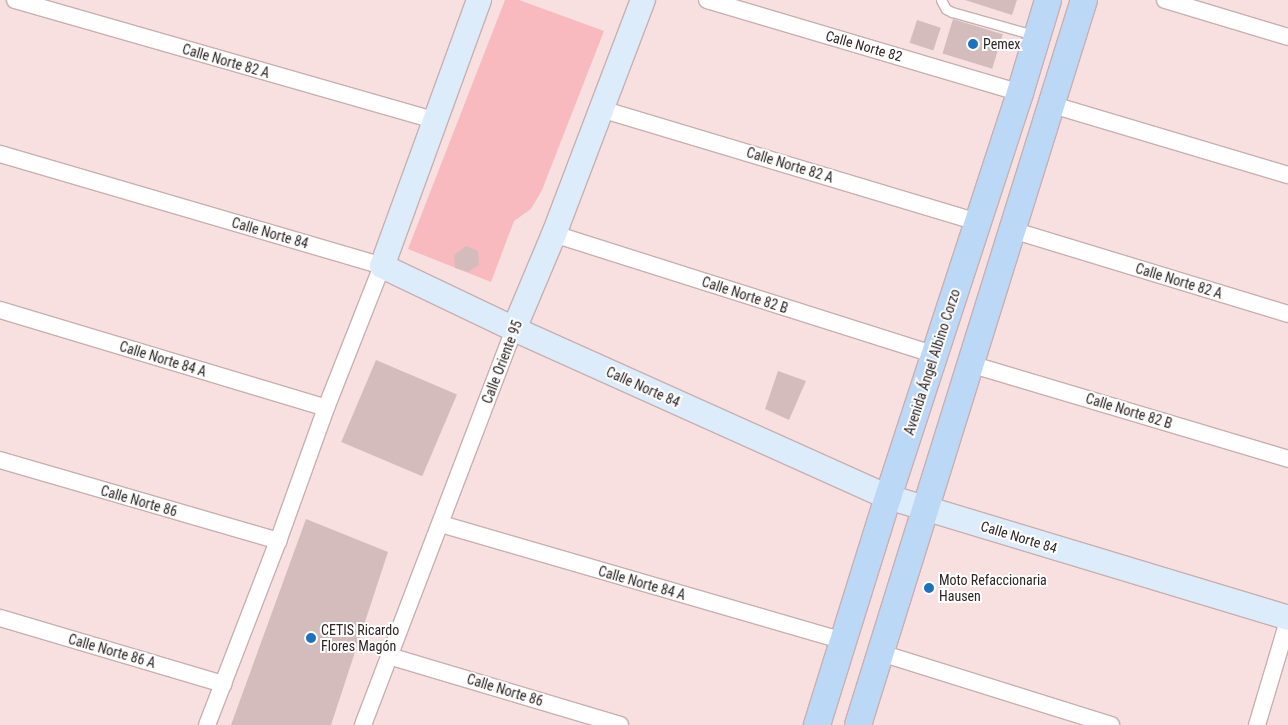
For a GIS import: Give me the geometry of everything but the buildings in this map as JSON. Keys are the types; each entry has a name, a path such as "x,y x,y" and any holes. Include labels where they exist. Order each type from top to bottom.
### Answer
{"main road":[{"name":"Avenida Ángel Albino Corzo","path":"817,725 888,497 1020,93 1048,0"},
{"path":"858,725 1084,0"}],"street":[{"name":"Calle Norte 82 A","path":"15,0 436,121"},
{"path":"207,725 278,541 326,408 382,266 480,0"},
{"name":"Calle Oriente 95","path":"363,725 514,329 554,234 643,0"},
{"name":"Calle Norte 82","path":"707,0 1020,93"},
{"path":"1165,0 1288,37"},
{"path":"1052,105 1288,175"},
{"name":"Calle Norte 82 A","path":"601,109 978,222"},
{"name":"Calle Norte 84","path":"0,154 382,266 514,329 888,497 1288,619"},
{"name":"Calle Norte 82 A","path":"1012,230 1288,314"},
{"name":"Calle Norte 82 B","path":"554,234 935,355"},
{"name":"Calle Norte 84 A","path":"0,310 326,408"},
{"name":"Calle Norte 82 B","path":"970,364 1288,459"},
{"name":"Calle Norte 86","path":"0,460 278,541"},
{"name":"Calle Norte 84 A","path":"441,524 843,641"},
{"name":"Calle Norte 86 A","path":"0,618 223,684"},
{"path":"1257,725 1288,619"},
{"path":"881,653 1111,725"},
{"name":"Calle Norte 86","path":"389,656 620,725"}],"lane":[{"path":"941,0 946,8 952,12 1037,36"}],"shaded area":[{"path":"505,0 519,0 604,31 542,190 531,209 514,221 491,282 408,249"}],"place":[{"name":"Pemex","path":"973,44"},
{"name":"Moto Refaccionaria Hausen","path":"929,588"},
{"name":"CETIS Ricardo Flores Magón","path":"311,638"}]}
